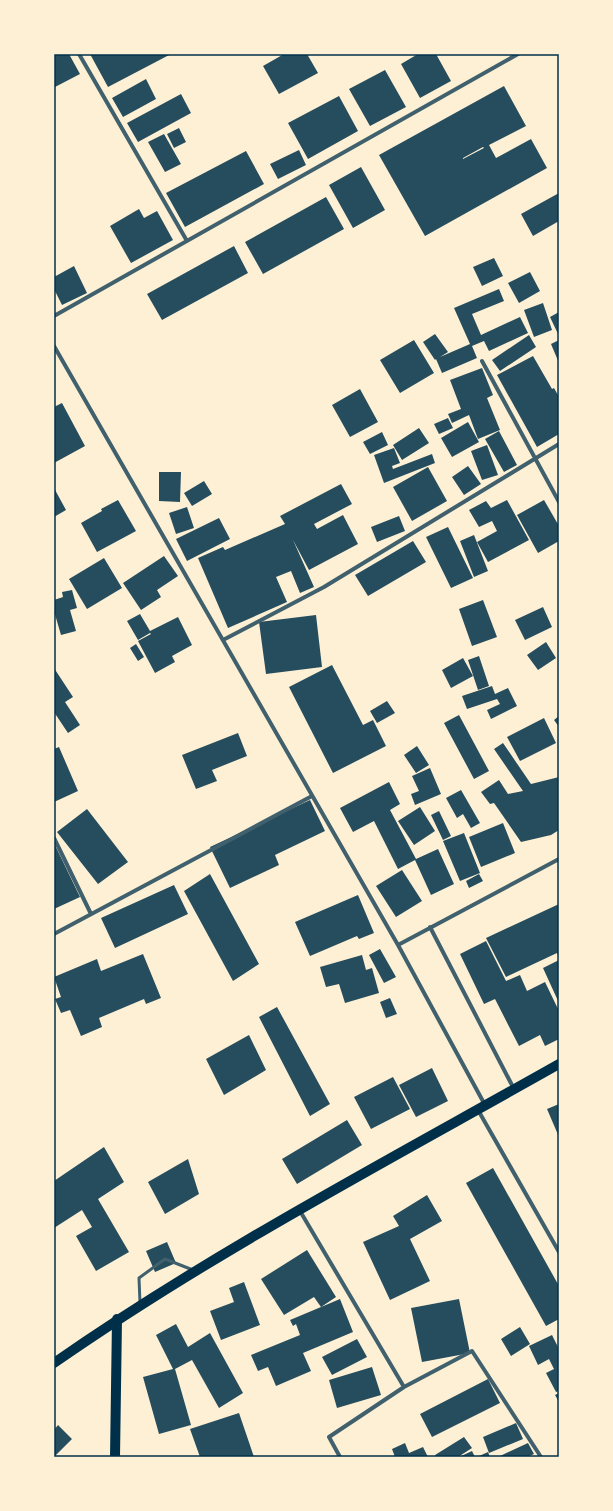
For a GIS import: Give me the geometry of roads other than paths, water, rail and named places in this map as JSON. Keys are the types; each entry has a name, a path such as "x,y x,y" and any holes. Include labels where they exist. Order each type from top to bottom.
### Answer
{"main road":[{"path":"54,1363 140,1305 300,1211 559,1064"},
{"path":"115,1457 118,1319"}],"street":[{"path":"79,54 187,241"},
{"path":"54,316 518,54"},
{"path":"54,346 398,945 482,1108 559,1252"},
{"path":"482,361 559,502"},
{"path":"223,640 324,587 535,457 559,444"},
{"path":"54,934 312,796"},
{"path":"54,838 91,914"},
{"path":"398,945 559,859"},
{"path":"430,927 514,1089"},
{"path":"300,1211 404,1388"},
{"path":"340,1457 329,1437 404,1388 472,1351 541,1457"}],"lane":[{"path":"140,1305 139,1278 165,1260 196,1272"}]}
